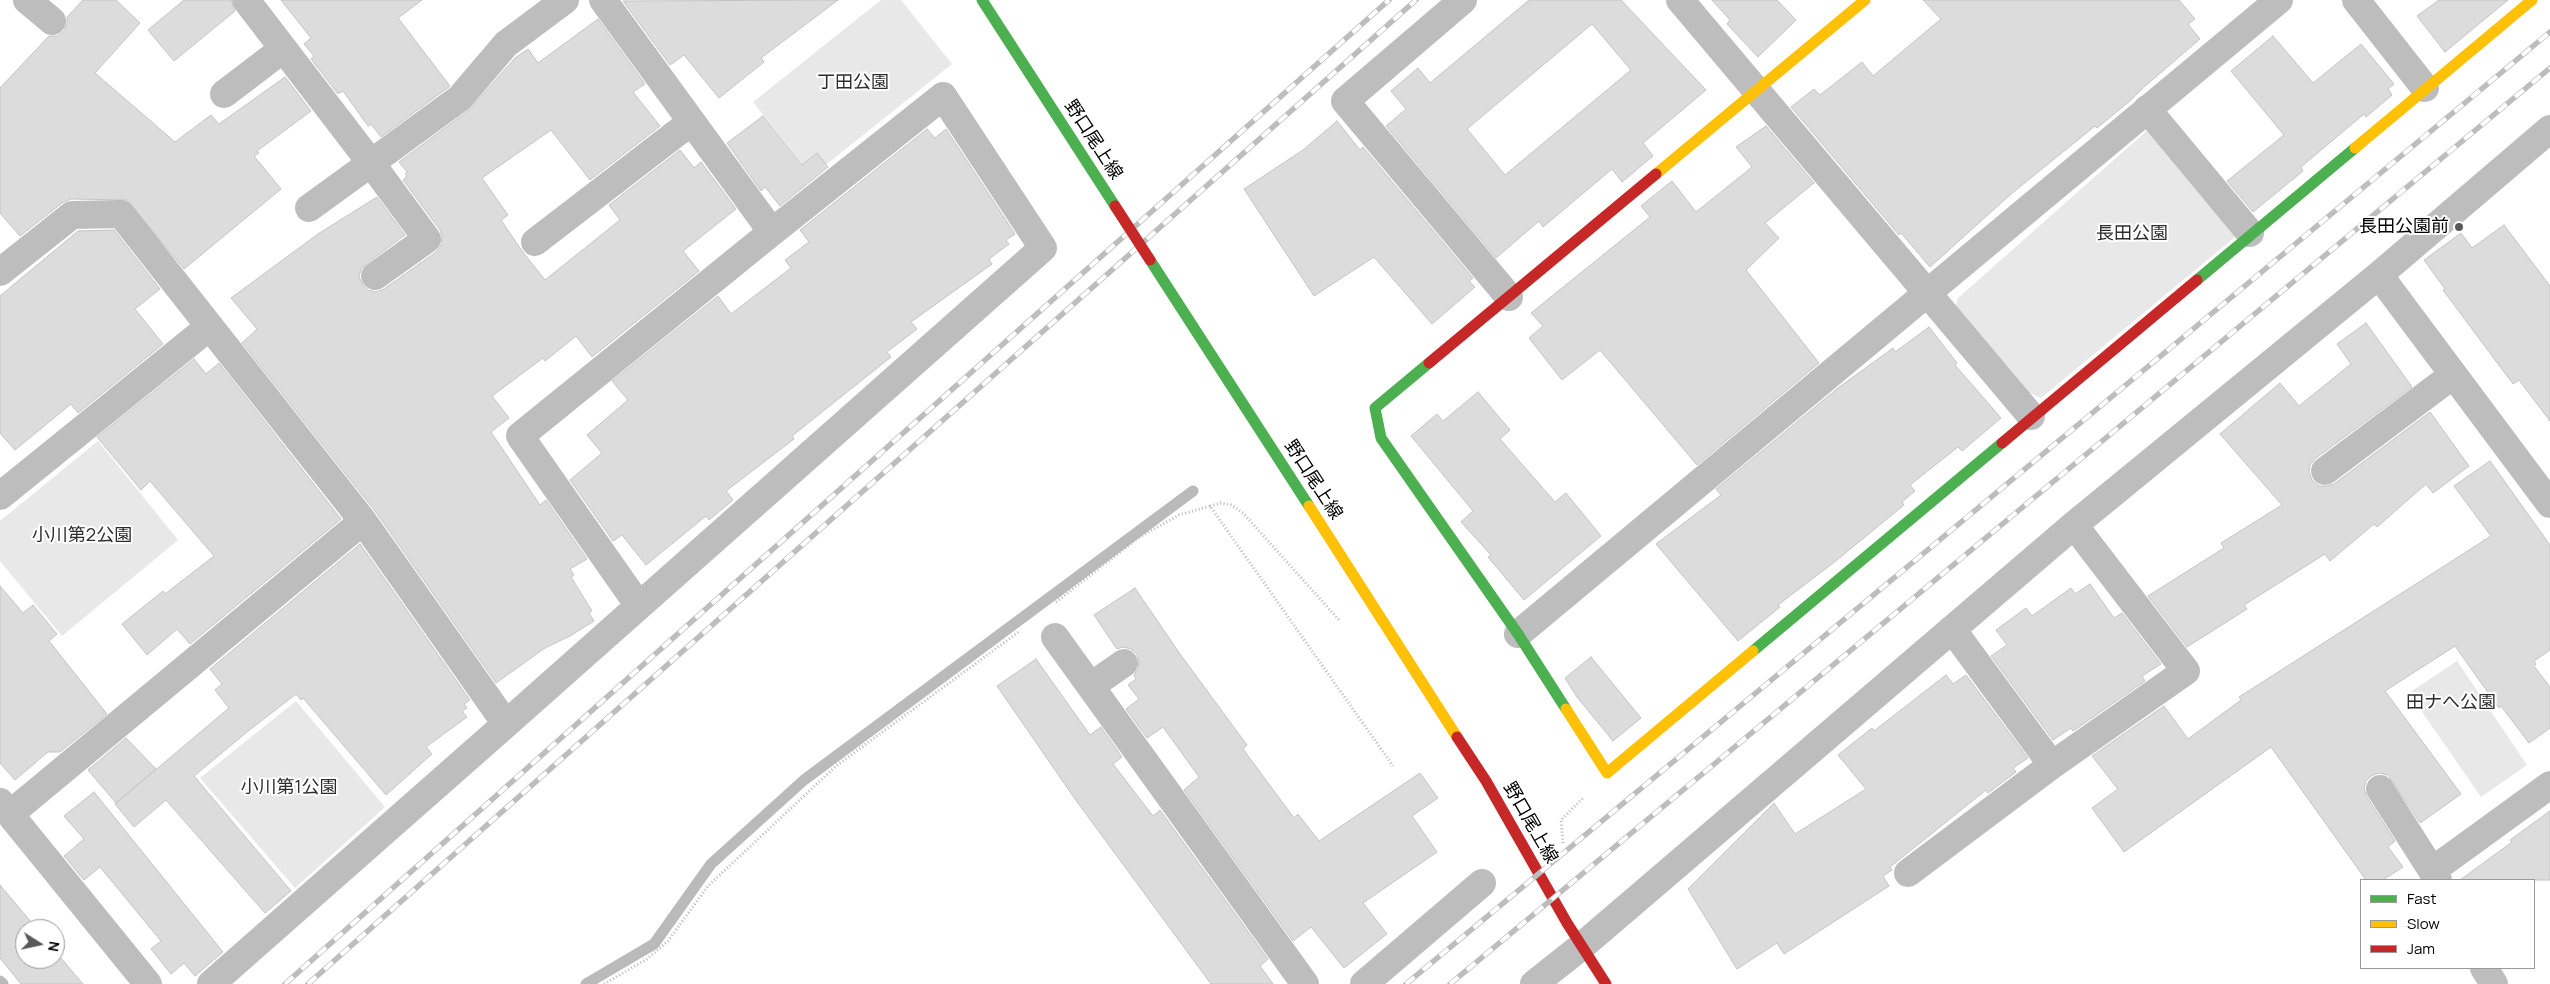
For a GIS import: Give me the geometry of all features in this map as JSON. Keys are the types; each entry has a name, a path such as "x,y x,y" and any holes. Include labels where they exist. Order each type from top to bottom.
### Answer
{"street":[{"path":"27,0 52,21"},
{"path":"246,0 427,239 375,276"},
{"path":"309,208 460,98 506,44 565,0"},
{"path":"603,0 772,232"},
{"name":"野口尾上線","path":"982,0 1486,782 1606,984"},
{"path":"1463,0 1345,101 1497,284"},
{"path":"1680,0 2031,416"},
{"path":"1865,0 1757,91 1497,284 1375,408 1381,438 1518,634 1607,773 2031,416 2532,0"},
{"path":"1518,634 1926,292 2279,0"},
{"path":"2356,0 2426,88"},
{"path":"224,94 283,49"},
{"path":"211,984 506,724 1043,248 943,96 520,436 639,606"},
{"path":"2147,109 2250,233"},
{"path":"535,242 691,122"},
{"path":"1534,984 1582,946 2074,525 2379,275 2550,129"},
{"path":"0,272 72,215 121,214 363,521 506,724"},
{"path":"2379,275 2550,504"},
{"path":"0,496 209,327"},
{"path":"2325,471 2453,375"},
{"path":"148,984 5,808 363,521"},
{"path":"1908,873 2052,765 2186,671 2074,525"},
{"path":"1952,629 2052,765"},
{"path":"1055,637 1305,984"},
{"path":"1091,686 1124,663"},
{"path":"2380,789 2436,875 2550,785"},
{"path":"1364,984 1482,884"},
{"path":"2485,969 2494,984"}],"path":[{"path":"1052,605 1138,538 1179,515 1221,503 1231,505 1243,513 1343,624"},
{"path":"1210,506 1393,766"},
{"path":"604,984 647,959 668,941 708,886 836,766 1023,628"},
{"path":"1563,844 1560,820 1607,773"}],"green space":[{"name":"丁田公園","path":"881,0 901,0 952,64 812,176 753,102"},
{"name":"長田公園","path":"2151,127 2240,233 2041,398 2026,391 1955,309 1958,298"},
{"name":"小川第2公園","path":"98,441 178,540 62,636 0,561 0,521"},
{"name":"田ナへ公園","path":"2457,661 2527,765 2481,797 2409,693"},
{"name":"小川第1公園","path":"296,701 385,807 295,888 200,778"}],"building":[{"path":"83,0 116,0 140,23 95,73 175,142 211,115 219,124 285,77 311,111 257,151 259,153 254,156 281,189 184,269 127,200 71,199 62,203 20,236 0,213 0,88 49,36 57,36 64,31 67,17"},
{"path":"184,0 231,0 235,11 174,61 148,30"},
{"path":"281,0 422,0 398,18 450,86 381,137 371,124 368,126 343,91 338,94 311,59 314,56 304,44 311,38"},
{"path":"838,0 761,58 764,62 719,98 684,55 670,65 623,1"},
{"path":"1529,0 1621,0 1706,90 1643,143 1653,156 1622,182 1612,169 1543,227 1539,221 1496,258 1386,126 1406,109 1391,91 1418,68 1430,83","holes":["1592,24 1631,70 1505,175 1467,129"]},
{"path":"1712,0 1777,0 1796,20 1758,57 1727,24 1730,20"},
{"path":"1923,0 2179,0 2195,19 2188,24 2200,39 2097,128 2095,126 2011,194 1930,267 1901,233 1899,235 1791,107 1814,89 1820,95 1862,62 1873,76 1941,19"},
{"path":"2439,0 2508,0 2445,52 2417,16"},
{"path":"598,19 645,84 633,92 660,126 590,180 551,130 482,178 508,215 501,220 522,251 545,280 620,220 609,205 680,150 694,168 701,162 736,209 683,251 699,271 592,357 576,336 545,361 543,358 492,396 509,418 491,432 540,505 546,500 587,559 570,569 574,575 571,577 592,611 589,613 594,621 570,636 545,648 496,683 375,511 242,343 257,329 231,298 318,234 377,197 405,235 361,269 359,277 368,290 376,292 384,289 436,252 441,245 442,237 440,230 403,180 407,176 405,174 407,172 399,162 469,110 515,58 528,49 538,63"},
{"path":"2273,36 2313,83 2361,44 2394,84 2388,89 2392,95 2366,117 2364,114 2301,167 2303,171 2253,212 2227,181 2284,135 2231,71"},
{"path":"763,116 802,165 817,153 828,167 780,206 765,187 761,191 727,143"},
{"path":"1337,121 1360,150 1363,147 1473,278 1469,281 1475,287 1432,324 1374,257 1314,296 1244,189 1303,150"},
{"path":"1766,126 1814,183 1765,223 1779,238 1746,270 1819,363 1697,465 1600,350 1562,380 1529,338 1543,326 1531,313 1650,217 1641,206 1672,181 1696,212 1752,167 1736,147"},
{"path":"927,129 935,138 946,129 1015,234 1006,240 1009,244 989,259 992,264 911,322 917,329 887,352 891,357 792,436 794,439 726,491 733,500 709,520 706,516 646,565 622,535 613,541 570,480 602,453 587,435 628,400 612,381 718,296 731,314 791,268 785,260 809,242 800,230"},
{"path":"2504,225 2550,286 2550,421 2519,380 2513,384 2443,290 2445,289 2424,260 2461,233 2472,248"},
{"path":"114,230 160,289 135,309 163,344 78,413 71,404 15,450 0,433 0,296 78,231"},
{"path":"2366,323 2412,387 2316,458 2310,465 2309,472 2312,480 2319,486 2334,484 2430,412 2469,466 2433,493 2426,484 2377,527 2374,524 2330,561 2325,554 2244,605 2247,609 2187,647 2148,596 2224,548 2221,543 2282,505 2220,434 2280,383 2299,406 2351,364 2337,344"},
{"path":"1929,327 1957,363 1955,365 2001,418 1962,451 1958,447 1910,485 1915,491 1902,502 1904,505 1778,605 1780,607 1738,641 1656,544 1721,495 1716,489 1838,388 1893,348 1895,352"},
{"path":"194,359 206,374 219,363 341,519 190,644 177,629 147,655 122,624 163,591 165,594 214,556 150,481 141,490 97,437"},
{"path":"1478,392 1510,430 1500,439 1555,502 1566,493 1601,536 1524,600 1488,557 1491,555 1461,522 1473,511 1411,436 1437,414 1443,421"},
{"path":"2490,461 2550,545 2550,650 2534,661 2536,664 2534,666 2550,687 2550,728 2529,743 2501,706 2499,708 2455,646 2385,691 2461,794 2420,823 2388,775 2379,773 2371,776 2366,781 2364,789 2367,797 2395,841 2388,847 2403,867 2385,879 2365,879 2271,747 2124,852 2092,808 2118,789 2092,756 2164,706 2188,739 2241,700 2239,697 2491,536 2454,486"},
{"path":"360,544 470,700 464,704 467,708 462,711 467,717 426,747 432,754 386,795 303,698 301,700 296,694 194,776 291,891 265,913 166,800 134,827 115,804 229,708 215,690 222,684 210,669"},
{"path":"2090,584 2114,618 2122,613 2161,664 2142,676 2145,681 2073,731 2071,728 2053,740 1991,656 2007,645 1996,630 2026,608 2032,616 2071,588 2075,594"},
{"path":"0,586 23,613 33,605 57,634 49,641 107,714 60,752 48,752 15,780 0,763"},
{"path":"1135,588 1180,654 1247,745 1243,749 1294,818 1298,814 1319,841 1420,773 1438,798 1412,816 1437,852 1363,903 1387,934 1344,968 1311,927 1293,941 1184,790 1199,777 1163,727 1147,738 1126,709 1139,699 1128,685 1136,679 1134,675 1138,669 1139,661 1137,654 1131,649 1123,647 1117,649 1094,615"},
{"path":"1591,657 1641,718 1613,741 1577,697 1565,678"},
{"path":"1036,659 1090,735 1101,727 1122,757 1113,764 1153,816 1160,810 1268,959 1260,966 1273,984 1211,984 1075,799 997,686"},
{"path":"1946,675 1953,684 1966,675 2028,758 2013,768 2016,772 1988,793 1986,790 1890,867 1892,870 1883,876 1889,886 1784,954 1777,943 1737,969 1688,889 1774,803 1795,834 1866,789 1838,755 1872,728 1874,731"},
{"path":"126,738 156,769 116,803 88,770"},
{"path":"94,792 223,952 195,976 184,963 171,974 151,949 161,941 100,867 84,880 64,856 84,839 64,816"},
{"path":"2550,811 2550,880 2461,879 2512,842 2510,840"},
{"path":"0,885 29,919 15,919 15,969 65,969 65,963 83,984 21,984 0,958"}],"waterway":[{"path":"586,984 654,944 711,864 804,780 1193,491"},
{"path":"0,981 3,984"}],"railway":[{"path":"285,984 1389,0"},
{"path":"308,984 1416,0"},
{"path":"1406,984 2550,32"},
{"path":"1450,984 2550,68"}],"traffic: fast":[{"path":"982,0 1115,206"},
{"path":"2197,280 2355,148"},
{"path":"1150,260 1309,506"},
{"path":"1429,363 1375,408 1381,438 1518,634 1566,709"},
{"path":"1753,651 2002,443"}],"traffic: slow":[{"path":"1656,174 1865,0"},
{"path":"2355,148 2532,0"},
{"path":"1309,506 1457,737"},
{"path":"1566,709 1607,773 1753,651"}],"traffic: jam":[{"path":"1429,363 1656,174"},
{"path":"1115,206 1150,260"},
{"path":"2002,443 2197,280"},
{"path":"1457,737 1486,781 1567,923 1606,984"}],"place":[{"name":"長田公園前","path":"2459,227"}]}
